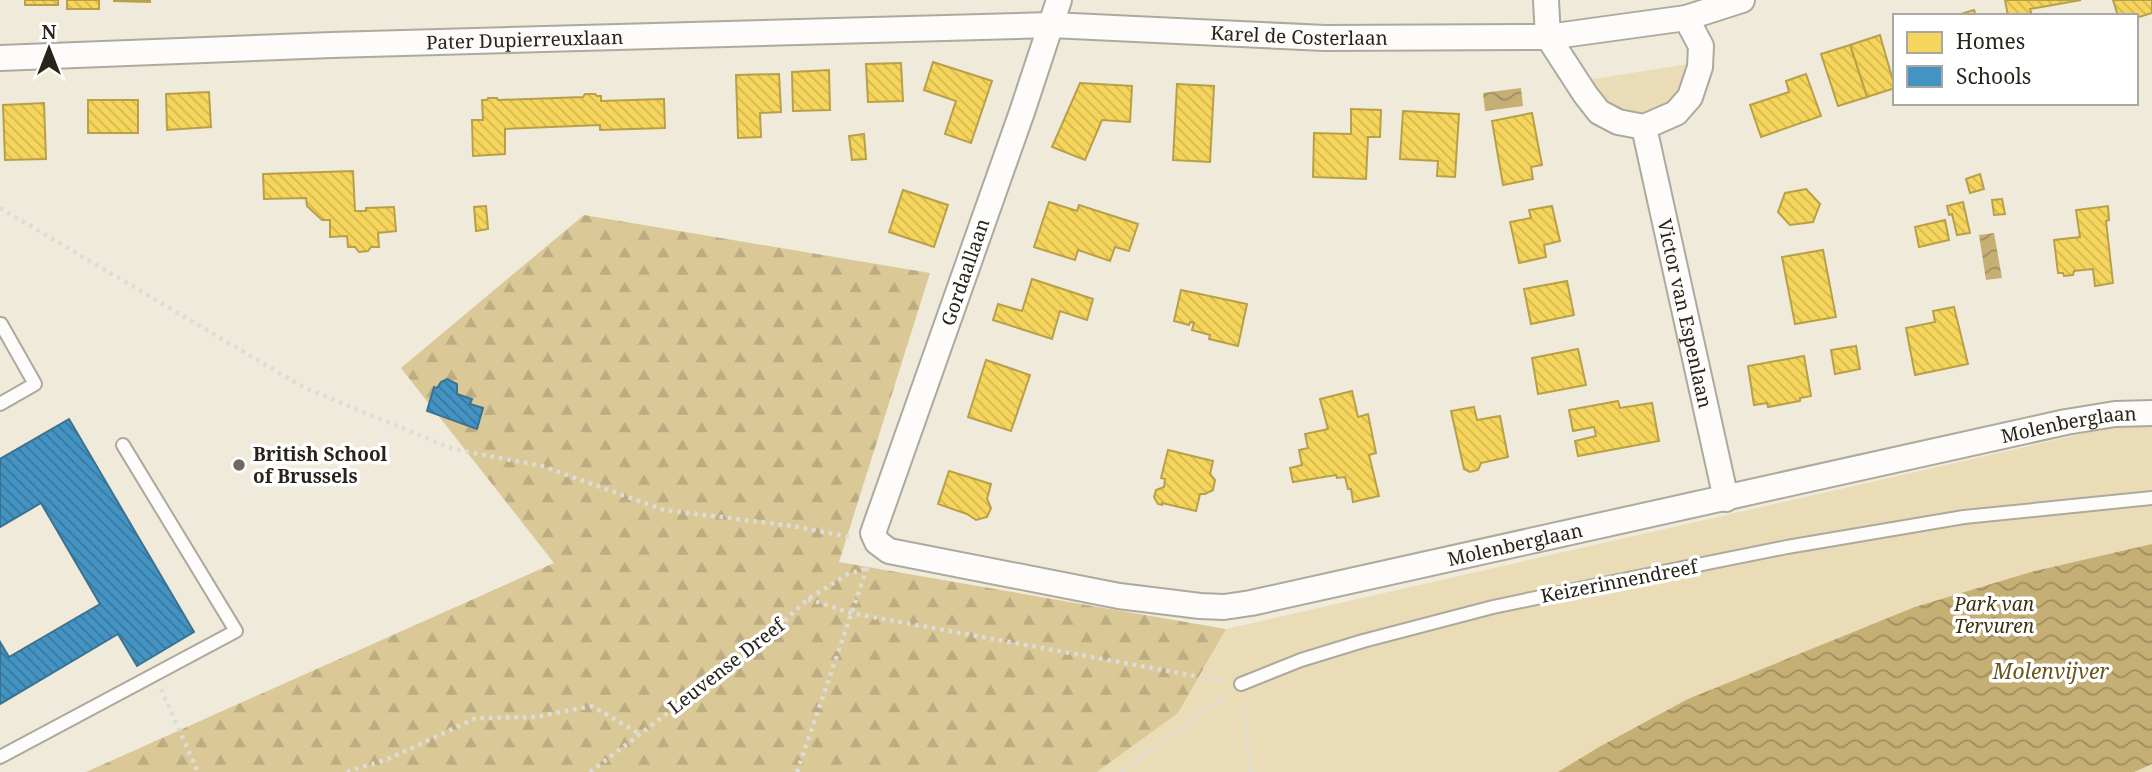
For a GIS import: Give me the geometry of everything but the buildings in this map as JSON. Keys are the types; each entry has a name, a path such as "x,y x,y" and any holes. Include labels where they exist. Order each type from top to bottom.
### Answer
{"street":[{"name":"Gordaallaan","path":"877,542 873,533 1059,0"},
{"path":"1546,0 1548,37 1585,94 1599,112 1618,122 1644,127 1676,113 1690,97 1700,67 1701,46 1686,18"},
{"name":"Karel de Costerlaan","path":"1051,26 1325,38 1548,37 1686,18 1742,0"},
{"name":"Pater Dupierreuxlaan","path":"0,58 332,45 1051,26"},
{"name":"Victor van Espenlaan","path":"1644,127 1726,499"},
{"name":"Molenberglaan","path":"877,542 889,551 1119,596 1224,607 1726,499 2066,422 2115,414 2152,413"}],"lane":[{"path":"0,324 36,384 0,404"},
{"path":"0,757 236,631 123,445"},
{"name":"Keizerinnendreef","path":"1241,684 1301,660 1363,641 1493,607 1585,588 1787,547 1964,517 2152,498"}],"path":[{"path":"0,208 305,388 453,449 542,466 664,510 793,526 877,542"},
{"name":"Leuvense Dreef","path":"590,772 763,641 808,599 848,574 867,569 851,613"},
{"path":"808,599 851,613 1241,684"},
{"path":"797,772 851,613"},
{"path":"155,675 198,772"},
{"path":"1122,772 1241,684"},
{"path":"1241,684 1251,772"},
{"path":"347,772 388,759 476,718 535,717 592,706 640,734"}],"green space":[{"path":"1694,63 1685,83 1672,100 1663,107 1643,113 1613,108 1582,81"},
{"path":"584,215 930,273 839,562 1226,629 1178,713 1097,772 86,772 554,563 401,368"},
{"name":"Park van Tervuren","path":"2117,426 2152,427 2152,772 1097,772 1178,713 1226,629"}],"water":[{"path":"1521,88 1523,106 1485,111 1483,93"},
{"path":"1994,233 2002,278 1986,280 1979,235"},
{"name":"Molenvijver","path":"2152,544 2152,764 2134,772 1558,772 1688,699 1915,607 2031,572"}],"place":[{"name":"British School of Brussels","path":"239,465"}]}
